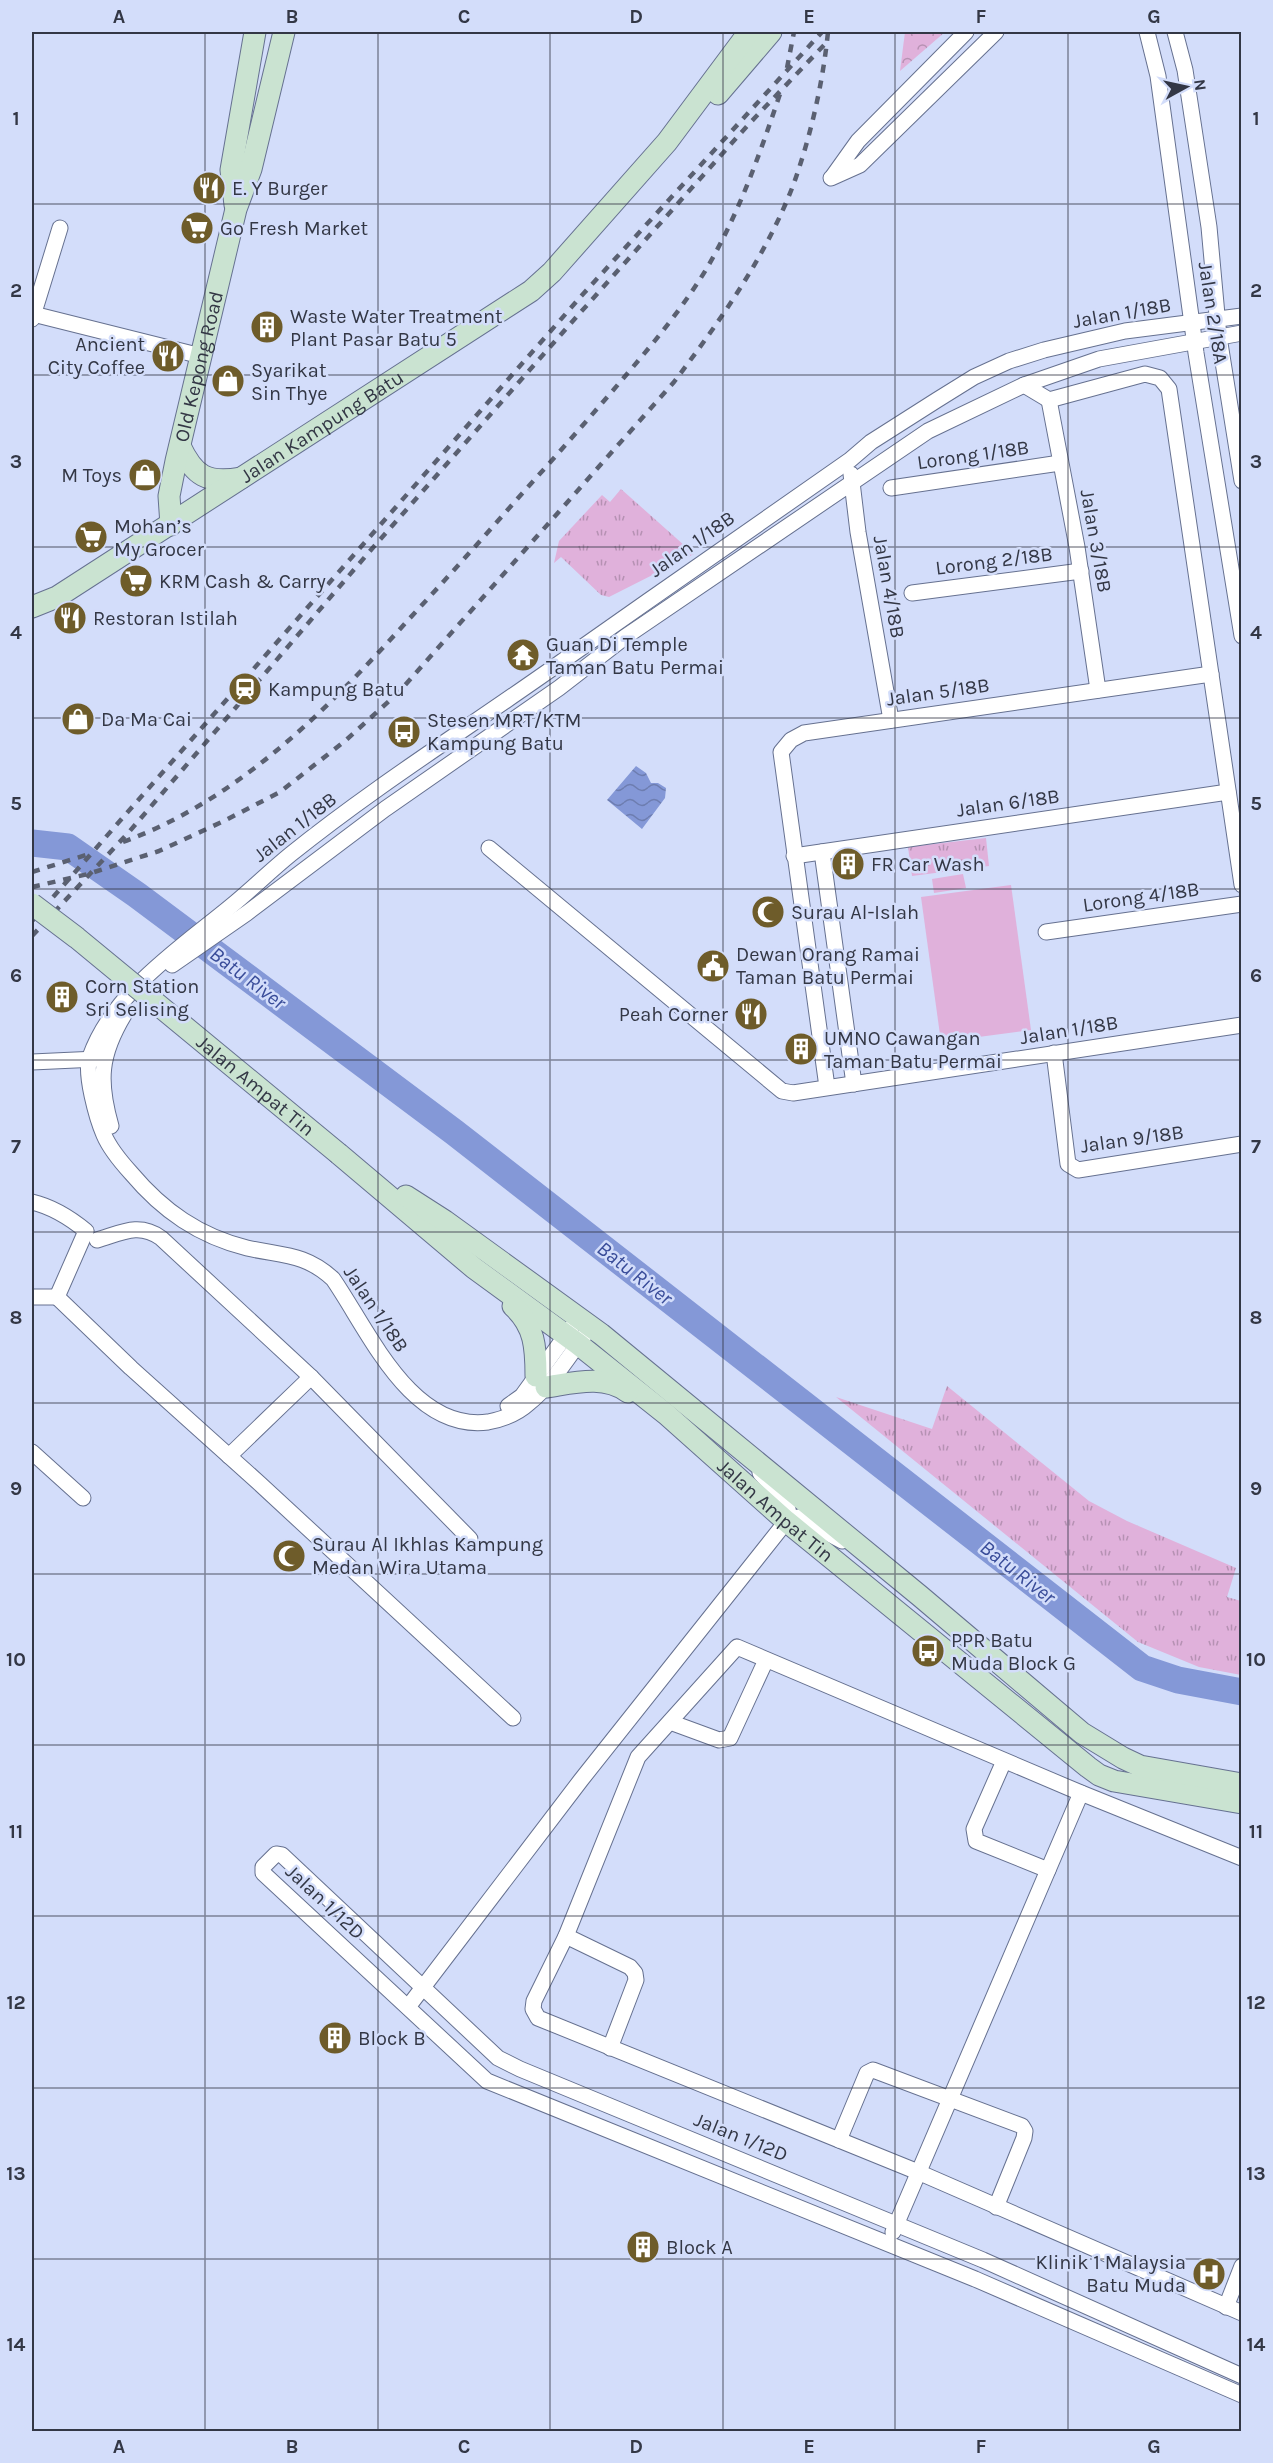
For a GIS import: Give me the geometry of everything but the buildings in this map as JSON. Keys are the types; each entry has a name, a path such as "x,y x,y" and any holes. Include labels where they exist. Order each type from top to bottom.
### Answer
{"street":[{"name":"Old Kepong Road","path":"236,209 231,170 255,32"},
{"name":"Old Kepong Road","path":"171,525 170,496 180,446 236,209 251,169 284,32"},
{"name":"Jalan Kampung Batu","path":"32,606 57,597 531,291 552,272 667,142 749,32"},
{"name":"Jalan Kampung Batu","path":"667,142 699,117 771,32"},
{"path":"966,32 858,141 831,178 860,165 996,32"},
{"name":"Jalan 2/18A","path":"1147,32 1158,76 1192,323 1242,636"},
{"name":"Jalan 2/18A","path":"1175,32 1185,70 1202,182 1219,337 1242,481"},
{"path":"884,114 898,128"},
{"path":"60,228 34,295 32,316 201,356"},
{"name":"Jalan 1/18B","path":"585,1322 519,1411 493,1421 467,1423 452,1419 434,1409 399,1379 333,1279 321,1268 296,1256 248,1248 211,1237 166,1210 145,1190 125,1167 104,1136 93,1095 96,1059 124,1015 161,967 288,856 438,746 850,460 871,442 974,377 1008,362 1044,350 1125,331 1242,316"},
{"name":"Jalan 1/18B","path":"161,967 247,913 309,865 482,740 560,688 625,637 928,431 1024,385 1099,359 1242,333"},
{"path":"1049,400 1058,372"},
{"path":"1024,385 1049,400 1145,374 1160,378 1169,388 1242,885"},
{"name":"Jalan 3/18B","path":"1049,400 1081,571 1098,690"},
{"path":"180,446 187,459 204,477 215,480 245,477"},
{"name":"Jalan 4/18B","path":"850,460 851,483 891,720"},
{"name":"Lorong 1/18B","path":"891,488 1060,463"},
{"name":"Lorong 2/18B","path":"912,593 1081,571"},
{"name":"Jalan 5/18B","path":"794,856 781,752 791,740 804,733 1211,674"},
{"name":"Jalan 6/18B","path":"794,856 1228,792"},
{"path":"301,846 309,865"},
{"name":"Jalan 1/18B","path":"489,848 782,1091 793,1093 1242,1025"},
{"path":"822,852 854,1084"},
{"path":"288,856 309,865"},
{"path":"794,856 827,1087"},
{"name":"Jalan Ampat Tin","path":"32,904 77,938 474,1268 572,1340 685,1431 786,1521 1099,1775 1114,1781 1242,1803"},
{"name":"Lorong 4/18B","path":"1046,932 1242,904"},
{"name":"Jalan 9/18B","path":"1054,1053 1068,1164 1072,1168 1078,1170 1242,1144"},
{"path":"32,1062 96,1059"},
{"name":"Jalan Ampat Tin","path":"339,1154 445,1221 585,1322 871,1555 1082,1733 1140,1766 1242,1784"},
{"path":"32,1202 69,1217 86,1231 57,1297"},
{"path":"97,1240 135,1229 150,1230 219,1290 311,1377 470,1539"},
{"path":"474,1268 522,1314 531,1326 541,1382 592,1381 617,1384 685,1431"},
{"path":"32,1297 57,1297 131,1368 229,1455 513,1718"},
{"path":"229,1455 311,1377"},
{"path":"408,2007 581,1780 786,1521 790,1514 785,1503 738,1447"},
{"path":"32,1452 83,1498"},
{"path":"786,1521 798,1517 871,1555"},
{"path":"1242,1858 1004,1761 737,1647 638,1757 566,1936 534,2001 533,2009 538,2018 918,2172 1242,2313"},
{"path":"670,1722 719,1740 730,1738 766,1660"},
{"path":"1004,1761 974,1829 976,1841 1048,1870"},
{"path":"888,2244 948,2099 1081,1793"},
{"name":"Jalan 1/12D","path":"1242,2376 983,2260 498,2058 282,1855 276,1854 263,1867 263,1873 488,2081 975,2279 1242,2395"},
{"path":"566,1936 630,1967 635,1973 636,1980 610,2048"},
{"path":"839,2140 868,2071 876,2071 1024,2128 1024,2138 996,2207"},
{"path":"1227,2307 1242,2266"}],"green space":[{"path":"905,32 945,32 900,71"},
{"path":"621,489 694,554 609,597 601,595 561,557 554,563 559,541 602,495 610,502"},
{"path":"986,838 989,866 912,876 908,847"},
{"path":"963,874 966,888 934,893 932,879"},
{"path":"1011,885 1031,1030 941,1042 921,897"},
{"path":"947,1386 1089,1501 1127,1521 1236,1568 1227,1597 1241,1601 1241,1675 1199,1667 1138,1642 836,1397 932,1429"}],"water":[{"path":"636,766 646,773 651,783 658,783 666,788 665,798 642,829 607,800"}],"waterway":[{"name":"Batu River","path":"32,843 68,847 137,895 454,1132 1142,1668 1178,1680 1242,1692"}],"railway":[{"path":"787,68 794,32"},
{"path":"32,921 584,293 822,32"},
{"path":"32,887 88,874 159,851 280,792 345,741 398,693 674,382 741,287 770,236 794,183 816,108 828,32"},
{"path":"32,936 129,832 370,551 580,313 748,125 827,42"},
{"path":"123,842 166,824 206,802 244,776 314,718 379,652 574,436 659,336 707,268 739,204 780,94"},
{"path":"32,872 89,854"}],"place":[{"name":"E. Y Burger","path":"209,188"},
{"name":"Go Fresh Market","path":"197,228"},
{"name":"Waste Water Treatment Plant Pasar Batu 5","path":"267,327"},
{"name":"Ancient City Coffee","path":"168,356"},
{"name":"Syarikat Sin Thye","path":"228,381"},
{"name":"M Toys","path":"145,475"},
{"name":"Mohan’s My Grocer","path":"91,537"},
{"name":"KRM Cash & Carry","path":"136,581"},
{"name":"Restoran Istilah","path":"70,618"},
{"name":"Guan Di Temple Taman Batu Permai","path":"523,655"},
{"name":"Kampung Batu","path":"245,689"},
{"name":"Da Ma Cai","path":"78,719"},
{"name":"Stesen MRT/KTM Kampung Batu","path":"404,732"},
{"name":"FR Car Wash","path":"848,864"},
{"name":"Surau Al-Islah","path":"768,912"},
{"name":"Dewan Orang Ramai Taman Batu Permai","path":"713,966"},
{"name":"Corn Station Sri Selising","path":"62,997"},
{"name":"Peah Corner","path":"751,1014"},
{"name":"UMNO Cawangan Taman Batu Permai","path":"801,1049"},
{"name":"Surau Al Ikhlas Kampung Medan Wira Utama","path":"289,1556"},
{"name":"PPR Batu Muda Block G","path":"928,1651"},
{"name":"Block B","path":"335,2038"},
{"name":"Block A","path":"643,2247"},
{"name":"Klinik 1 Malaysia Batu Muda","path":"1209,2274"}]}
